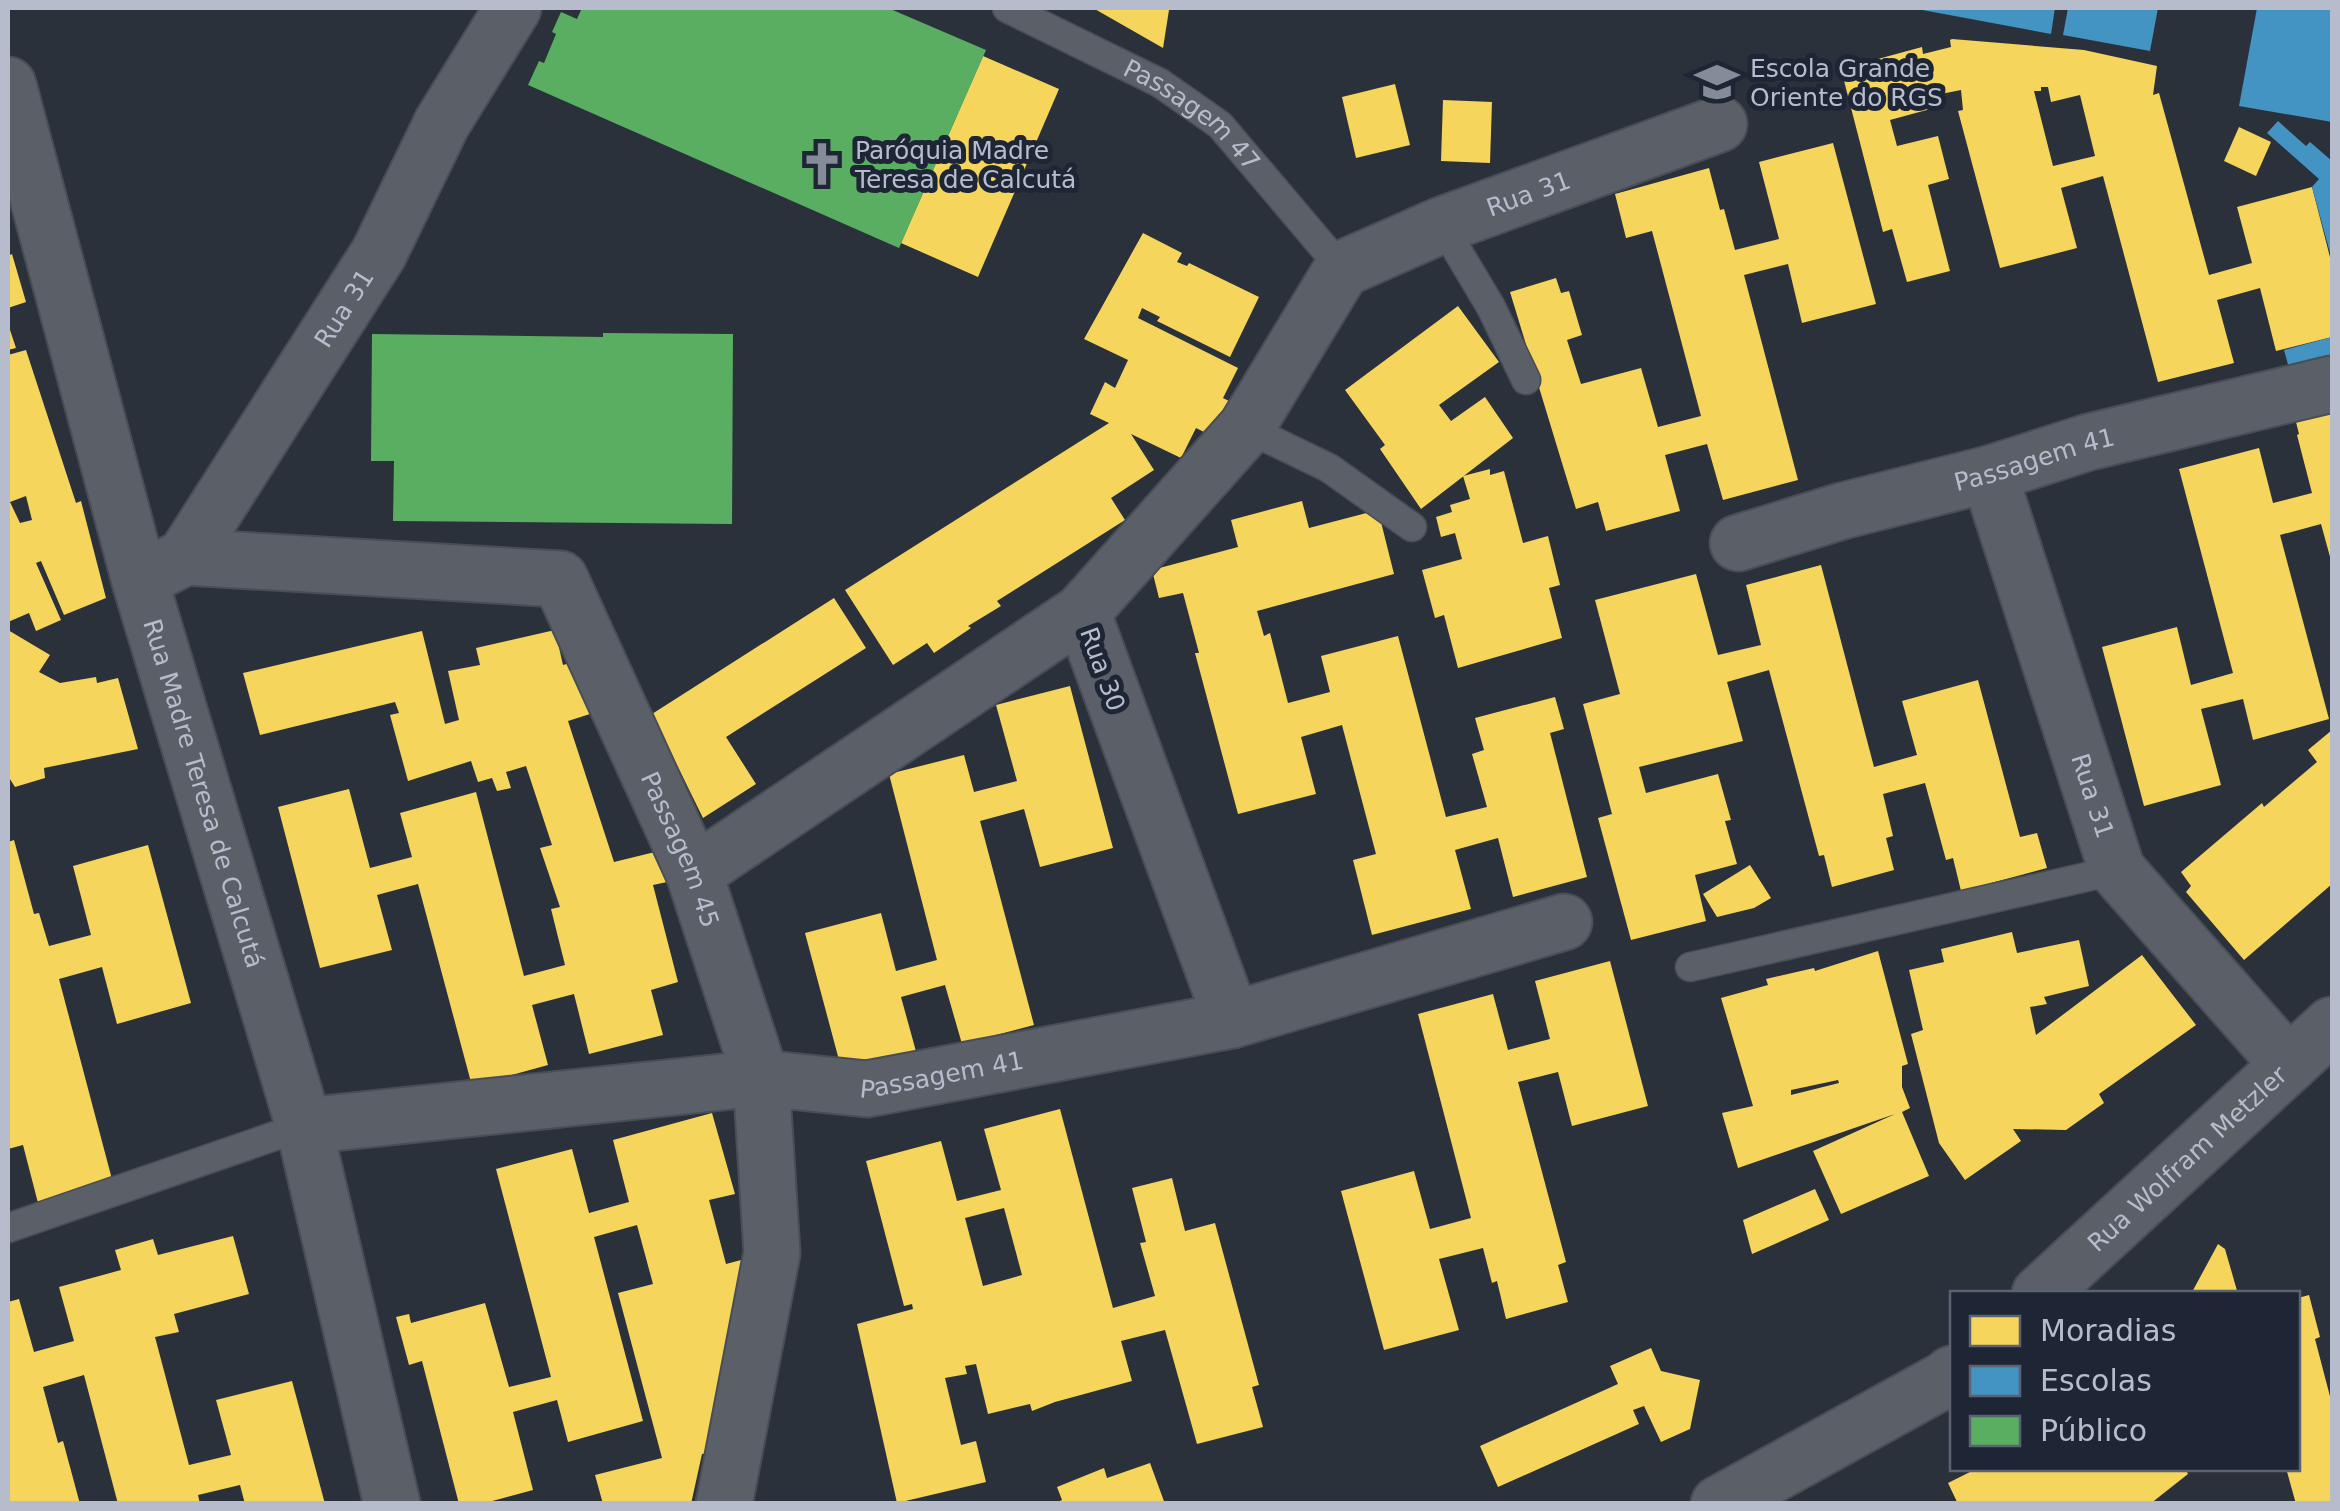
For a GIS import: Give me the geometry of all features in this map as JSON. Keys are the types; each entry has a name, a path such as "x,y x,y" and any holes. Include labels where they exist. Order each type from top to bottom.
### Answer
{"street":[{"name":"Rua 31","path":"163,569 379,253 442,123 512,8"},
{"name":"Rua Madre Teresa de Calcutá","path":"8,85 163,569 304,1126 392,1504"},
{"name":"Rua 31","path":"1342,269 1442,224 1719,124"},
{"name":"Rua 30","path":"1232,1020 1082,612 1246,428 1342,269"},
{"name":"Passagem 41","path":"1738,543 2089,442 2332,384"},
{"name":"Rua 31","path":"1988,474 2117,870 2289,1065"},
{"name":"Passagem 45","path":"163,569 560,579 694,873 761,1078 772,1254 724,1504"},
{"path":"694,873 1082,612"},
{"name":"Passagem 41","path":"304,1126 761,1078 867,1089 1232,1020 1564,922"},
{"name":"Rua Wolfram Metzler","path":"2043,1291 2332,1025"},
{"path":"1719,1504 1950,1376"}],"lane":[{"name":"Passagem 47","path":"1006,8 1160,83 1220,125 1342,269"},
{"path":"1442,224 1491,307 1526,380"},
{"path":"1246,428 1329,468 1412,526"},
{"path":"1690,967 2117,870"},
{"path":"8,1228 304,1126"}],"building: Moradias":[{"path":"1093,8 1169,10 1163,48"},
{"path":"1950,40 2084,50 2157,66 2153,95 2159,93 2209,275 2252,263 2237,207 2312,187 2332,265 2332,337 2276,351 2260,288 2217,300 2234,363 2158,382 2103,176 2061,188 2077,248 2000,268 1958,111 1963,110 1961,90 1931,96 1934,108 1890,120 1897,146 1938,136 1949,179 1928,185 1950,271 1907,282 1892,229 1883,232 1841,69 1922,47 1923,54 1951,47","holes":["2048,87 2051,102 2080,95 2095,156 2053,166 2034,91"]},
{"path":"983,56 1059,89 978,277 901,243"},
{"path":"1395,84 1410,145 1356,158 1342,97"},
{"path":"1443,100 1492,102 1490,163 1441,161"},
{"path":"2239,127 2271,142 2256,176 2224,161"},
{"path":"1833,143 1876,304 1802,323 1788,264 1744,275 1798,480 1723,500 1707,444 1665,455 1680,511 1606,531 1598,502 1576,509 1510,292 1556,278 1561,293 1569,291 1582,335 1567,340 1581,384 1641,368 1658,427 1701,416 1652,231 1626,238 1615,194 1709,168 1735,250 1779,239 1759,162"},
{"path":"1143,233 1182,253 1177,262 1187,266 1189,263 1259,297 1230,357 1157,321 1160,317 1142,308 1138,318 1238,368 1223,398 1243,408 1226,443 1196,428 1181,458 1131,434 1154,470 1111,498 1125,520 997,601 1001,606 934,653 927,643 893,665 845,590 1109,423 1090,414 1105,382 1115,388 1128,360 1084,339"},
{"path":"12,254 26,302 8,308 8,256"},
{"path":"1458,306 1499,362 1439,405 1451,421 1485,397 1513,438 1421,509 1380,449 1385,445 1345,390"},
{"path":"8,324 16,348 8,350"},
{"path":"26,350 76,503 81,501 106,598 64,615 41,561 36,563 61,620 36,631 29,613 8,622 8,355","holes":["26,496 32,520 20,523 10,502"]},
{"path":"2332,412 2332,564 2321,524 2280,535 2329,719 2253,740 2243,699 2201,709 2221,785 2144,806 2102,647 2177,627 2191,685 2233,673 2179,469 2259,448 2273,503 2312,493 2296,422"},
{"path":"1490,469 1490,475 1504,471 1523,543 1548,536 1560,585 1549,588 1562,638 1458,668 1444,615 1435,618 1422,570 1462,559 1455,533 1441,537 1436,517 1452,512 1450,505 1470,499 1463,476"},
{"path":"1302,501 1309,528 1378,510 1394,574 1257,611 1264,636 1270,633 1288,703 1330,692 1321,656 1398,636 1446,817 1487,807 1472,754 1484,750 1475,718 1555,697 1564,729 1550,733 1587,877 1513,897 1498,838 1455,850 1471,909 1372,935 1353,860 1376,854 1342,725 1301,737 1316,794 1238,814 1183,593 1159,598 1152,570 1238,547 1231,520"},
{"path":"1821,565 1874,767 1917,755 1902,701 1978,680 2020,837 2037,833 2047,868 1961,891 1953,858 1946,860 1925,783 1883,794 1893,836 1886,838 1894,870 1832,887 1824,855 1819,856 1769,670 1727,682 1743,741 1639,767 1646,793 1718,774 1731,820 1725,821 1737,864 1695,875 1706,921 1631,940 1598,818 1612,814 1583,704 1620,694 1595,600 1696,574 1718,655 1761,645 1746,585"},
{"path":"834,598 866,648 726,737 756,784 703,818 652,714"},
{"path":"8,630 50,655 39,672 60,683 96,677 97,683 118,678 138,749 44,768 45,778 15,787 8,776"},
{"path":"555,630 563,665 577,661 590,714 568,721 614,862 659,851 667,882 653,885 678,982 651,990 663,1035 589,1054 574,994 532,1005 548,1065 472,1086 418,884 377,895 392,950 320,968 278,807 349,789 370,868 412,857 400,813 476,792 524,976 565,965 551,909 560,907 540,848 552,845 526,766 506,772 511,788 497,791 492,778 478,782 471,761 408,781 390,715 399,713 395,702 260,735 243,673 422,631 445,724 459,720 448,671 480,665 476,648"},
{"path":"1070,686 1113,848 1040,867 1024,809 980,821 1034,1025 962,1044 945,985 901,997 917,1055 843,1075 805,933 881,913 896,971 937,960 889,774 964,755 974,792 1017,781 996,705"},
{"path":"2332,730 2332,884 2244,960 2186,892 2191,886 2181,872 2317,762 2308,750"},
{"path":"14,840 34,914 39,913 49,946 91,935 73,866 148,845 191,1003 117,1024 102,967 59,979 113,1183 38,1203 23,1145 8,1149 8,842"},
{"path":"1750,865 1771,898 1754,908 1717,917 1703,894"},
{"path":"2012,932 2017,953 2079,940 2089,986 2044,997 2047,1004 2030,1007 2036,1035 2142,955 2196,1025 2099,1094 2104,1103 2066,1130 2013,1129 2021,1141 1965,1180 1939,1143 1911,1034 1923,1030 1909,970 1944,962 1941,949"},
{"path":"1878,951 1908,1064 1902,1066 1902,1087 1910,1108 1902,1112 1929,1176 1841,1214 1813,1151 1895,1114 1738,1168 1722,1113 1753,1106 1721,998 1768,985 1766,979 1814,968 1815,971","holes":["1838,1080 1839,1083 1791,1095 1791,1090"]},
{"path":"1610,961 1648,1106 1572,1126 1558,1072 1518,1082 1566,1262 1558,1265 1568,1302 1506,1319 1497,1281 1492,1283 1483,1248 1439,1259 1459,1330 1384,1350 1341,1191 1414,1171 1430,1229 1471,1218 1418,1014 1493,994 1508,1050 1550,1039 1535,981"},
{"path":"1060,1109 1113,1308 1155,1296 1140,1243 1146,1242 1132,1188 1172,1178 1185,1231 1215,1223 1259,1385 1252,1387 1263,1427 1197,1444 1165,1330 1121,1341 1132,1381 1032,1411 1030,1404 988,1414 976,1364 965,1366 967,1374 945,1378 961,1445 976,1441 986,1482 897,1503 857,1324 913,1309 912,1304 904,1306 866,1161 941,1141 957,1201 1001,1190 984,1129","holes":["1004,1208 1022,1275 983,1286 965,1218"]},
{"path":"712,1113 735,1194 709,1200 726,1264 745,1259 716,1452 702,1454 691,1504 603,1504 595,1475 662,1458 618,1293 653,1284 637,1225 594,1237 643,1421 568,1442 557,1400 513,1412 533,1490 481,1504 459,1504 422,1361 409,1365 396,1317 409,1314 411,1323 485,1303 509,1387 551,1377 496,1169 572,1149 589,1213 629,1202 613,1140"},
{"path":"1815,1189 1829,1220 1752,1254 1743,1220"},
{"path":"233,1236 249,1294 174,1314 179,1332 155,1337 189,1465 231,1455 216,1400 292,1381 325,1504 245,1504 240,1485 198,1495 200,1504 118,1504 84,1375 43,1387 80,1504 8,1504 8,1302 19,1299 34,1352 74,1341 59,1287 121,1270 115,1250 153,1239 158,1255"},
{"path":"2218,1244 2225,1249 2237,1291 2193,1291"},
{"path":"2309,1295 2320,1337 2315,1339 2332,1404 2332,1504 2296,1504 2287,1471 2300,1471 2300,1297"},
{"path":"1651,1348 1661,1371 1700,1380 1690,1429 1661,1442 1644,1406 1633,1410 1639,1424 1498,1487 1480,1446 1618,1384 1610,1366"},
{"path":"1150,1463 1165,1504 1054,1504 1062,1500 1057,1487 1104,1468 1107,1478"},
{"path":"1972,1471 2188,1474 2150,1504 1958,1504 1948,1483"}],"building: Escolas":[{"path":"1917,8 2055,8 2051,34"},
{"path":"2068,8 2158,8 2150,51 2063,35"},
{"path":"2257,8 2332,8 2332,122 2239,106"},
{"path":"2278,121 2306,146 2310,142 2332,161 2332,260 2312,187 2319,179 2267,133"},
{"path":"2332,337 2332,365 2291,375 2284,350"}],"building: Público":[{"name":"Paróquia Madre Teresa de Calcutá","path":"582,8 888,8 986,50 899,248 528,85 539,61 544,63 561,12 577,19"},
{"path":"603,333 733,334 732,524 393,521 394,461 371,461 372,334 603,337"}],"place":[{"name":"Escola Grande Oriente do RGS","path":"1717,82"},
{"name":"Paróquia Madre Teresa de Calcutá","path":"822,164"}]}
